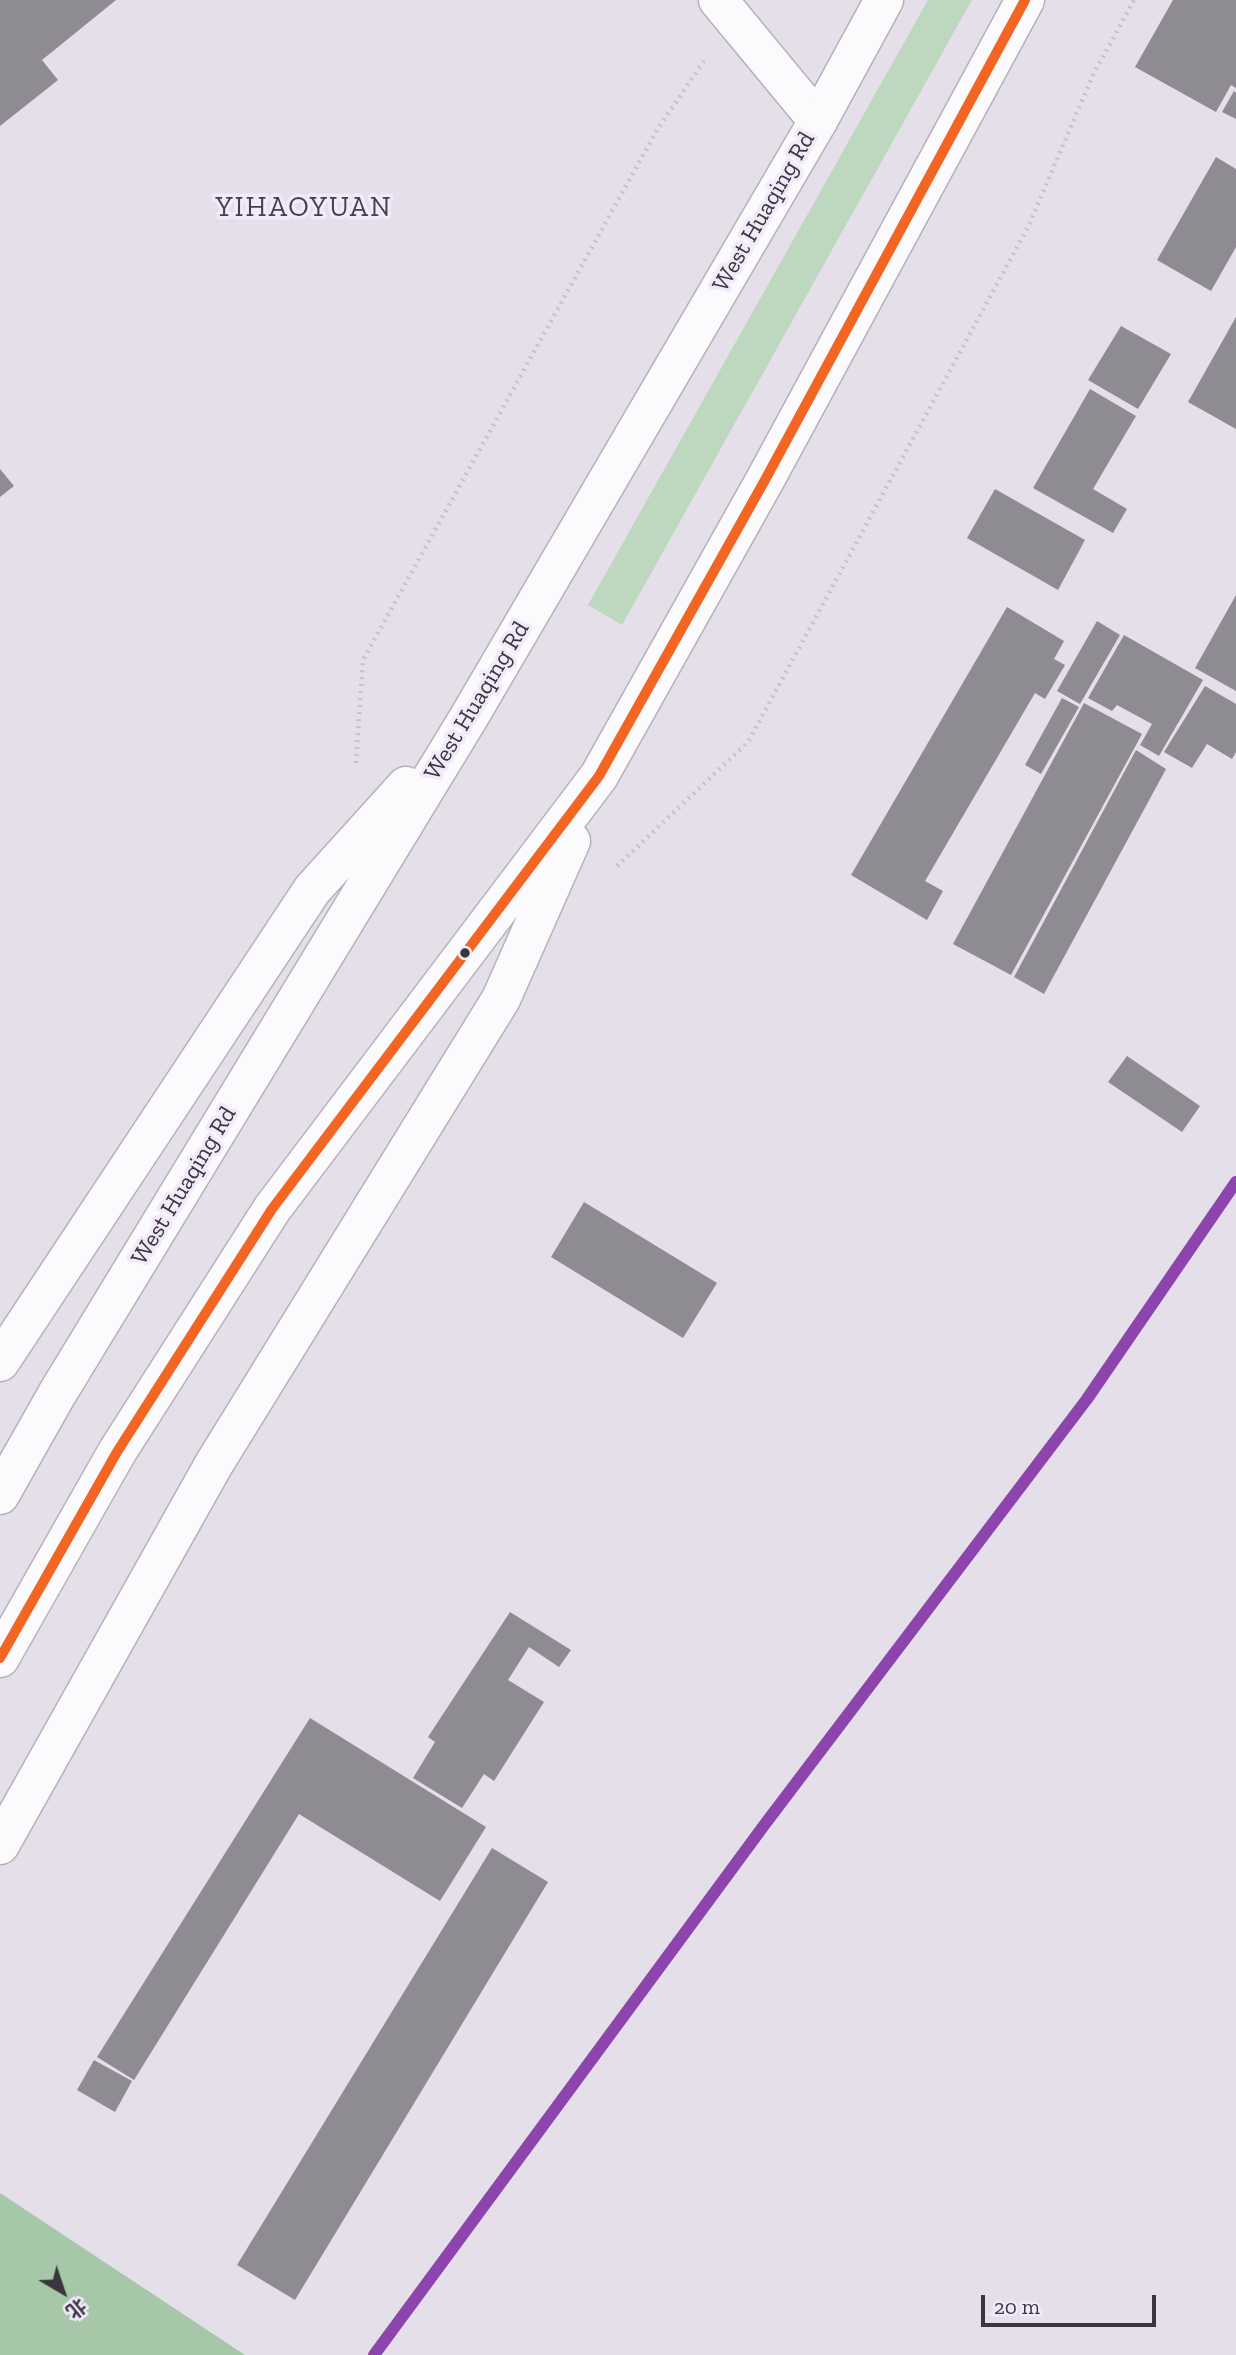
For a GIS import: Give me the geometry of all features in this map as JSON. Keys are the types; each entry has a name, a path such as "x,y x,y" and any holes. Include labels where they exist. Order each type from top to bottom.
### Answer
{"main road":[{"name":"West Huaqing Rd","path":"0,1495 57,1394 469,717 817,121 884,0"},
{"path":"0,1845 214,1464 501,999 599,776 765,480 1025,0"},
{"path":"726,9 817,121"},
{"path":"0,1362 312,890 469,717"},
{"path":"0,1658 117,1452 272,1209 599,776"}],"path":[{"path":"607,876 748,742 1028,227 1093,75 1135,0"},
{"path":"356,768 363,660 726,9"}],"green space":[{"path":"928,0 972,0 622,625 588,605"},
{"path":"0,2193 245,2355 0,2355"}],"building":[{"path":"0,0 116,0 42,60 58,80 0,126"},
{"path":"1173,0 1236,0 1236,88 1231,85 1216,112 1135,67"},
{"path":"1234,91 1236,93 1236,119 1222,112"},
{"path":"1216,157 1236,169 1236,247 1211,291 1157,260"},
{"path":"1236,317 1236,429 1188,402"},
{"path":"1121,326 1171,354 1138,409 1088,380"},
{"path":"1090,389 1136,416 1093,489 1127,509 1113,533 1033,488"},
{"path":"0,469 14,486 0,497"},
{"path":"995,489 1085,540 1058,590 967,538"},
{"path":"1236,595 1236,691 1195,668"},
{"path":"1007,607 1064,641 1054,659 1065,665 1045,699 1035,693 925,881 943,891 927,920 851,875"},
{"path":"1097,621 1120,635 1080,704 1057,691"},
{"path":"1124,635 1203,680 1159,756 1140,745 1152,724 1117,705 1112,711 1088,698"},
{"path":"1205,686 1236,704 1236,752 1232,759 1207,744 1192,768 1164,752"},
{"path":"1062,698 1079,707 1041,774 1025,765"},
{"path":"1084,703 1142,734 1011,975 953,944"},
{"path":"1136,750 1166,769 1044,994 1014,977"},
{"path":"1127,1056 1200,1106 1182,1132 1108,1082"},
{"path":"584,1202 717,1283 683,1338 551,1257"},
{"path":"510,1612 571,1650 559,1667 529,1647 508,1680 544,1702 494,1781 484,1774 462,1808 413,1778 435,1742 428,1737"},
{"path":"310,1718 486,1827 440,1901 299,1814 134,2080 97,2057"},
{"path":"492,1848 548,1882 295,2300 237,2265"},
{"path":"94,2060 132,2081 115,2112 77,2090"}],"transit line":[{"path":"0,1658 117,1452 272,1209 599,776 765,480 1025,0"},
{"path":"374,2355 765,1824 1087,1399 1236,1182"}],"district":[{"name":"YIHAOYUAN","path":"304,208"}]}
